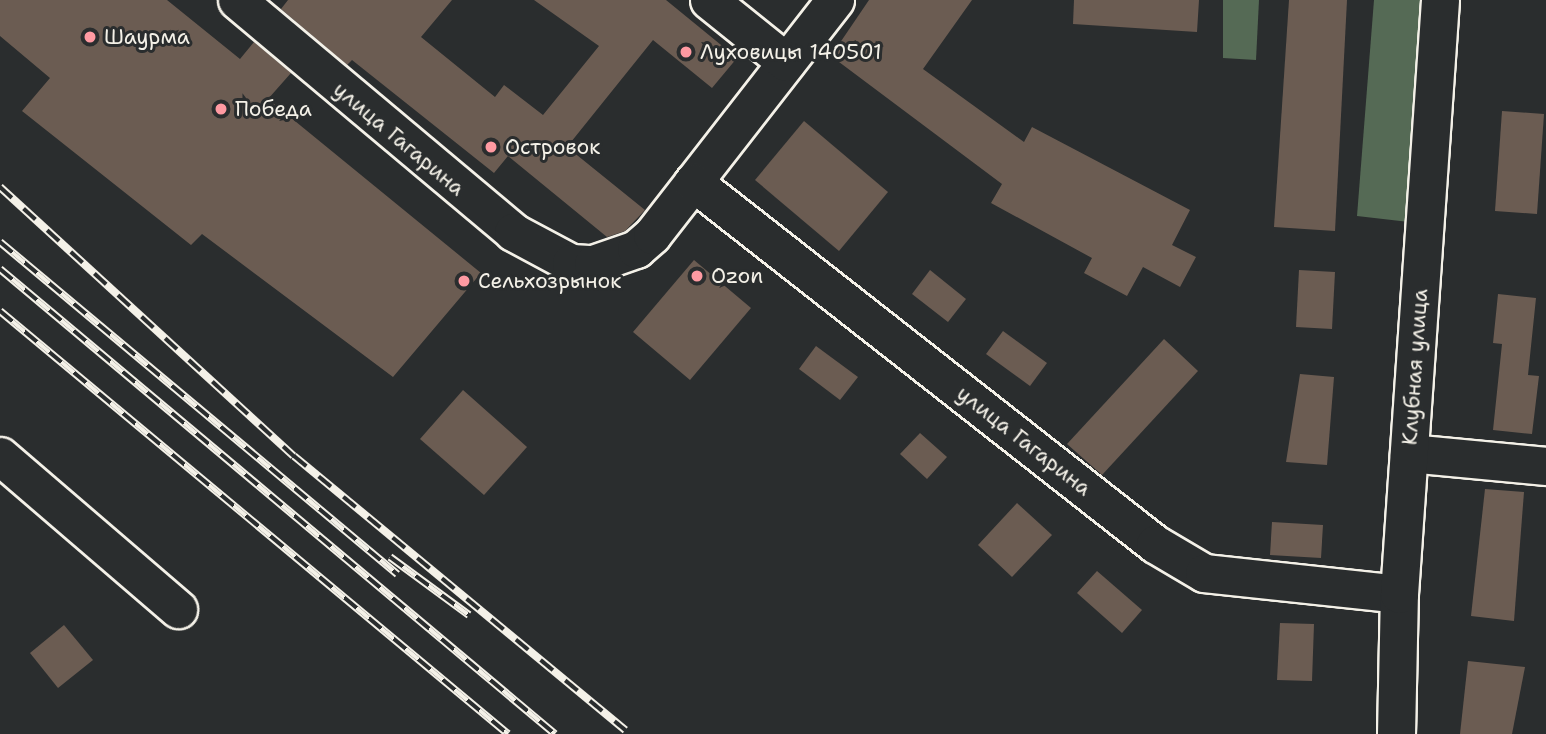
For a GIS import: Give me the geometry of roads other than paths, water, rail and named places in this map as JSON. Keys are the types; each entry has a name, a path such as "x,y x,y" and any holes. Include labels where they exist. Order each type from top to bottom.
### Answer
{"street":[{"name":"улица Гагарина","path":"237,0 451,184 513,232 571,263 593,264 636,249 694,182 1155,544 1204,573 1399,594"},
{"path":"709,0 786,62"},
{"path":"694,182 835,0"},
{"name":"Клубная улица","path":"1396,734 1399,594 1440,0"},
{"path":"1409,453 1546,466"},
{"path":"0,456 178,609"}],"railway":[{"path":"0,187 294,456 625,730"},
{"path":"0,242 397,574"},
{"path":"0,269 555,734"},
{"path":"0,311 508,734"},
{"path":"390,557 469,615"}],"place":[{"name":"Шаурма","path":"90,37"},
{"name":"Луховицы 140501","path":"686,52"},
{"name":"Победа","path":"221,109"},
{"name":"Островок","path":"491,147"},
{"name":"Ozon","path":"697,276"},
{"name":"Сельхозрынок","path":"464,281"}]}
